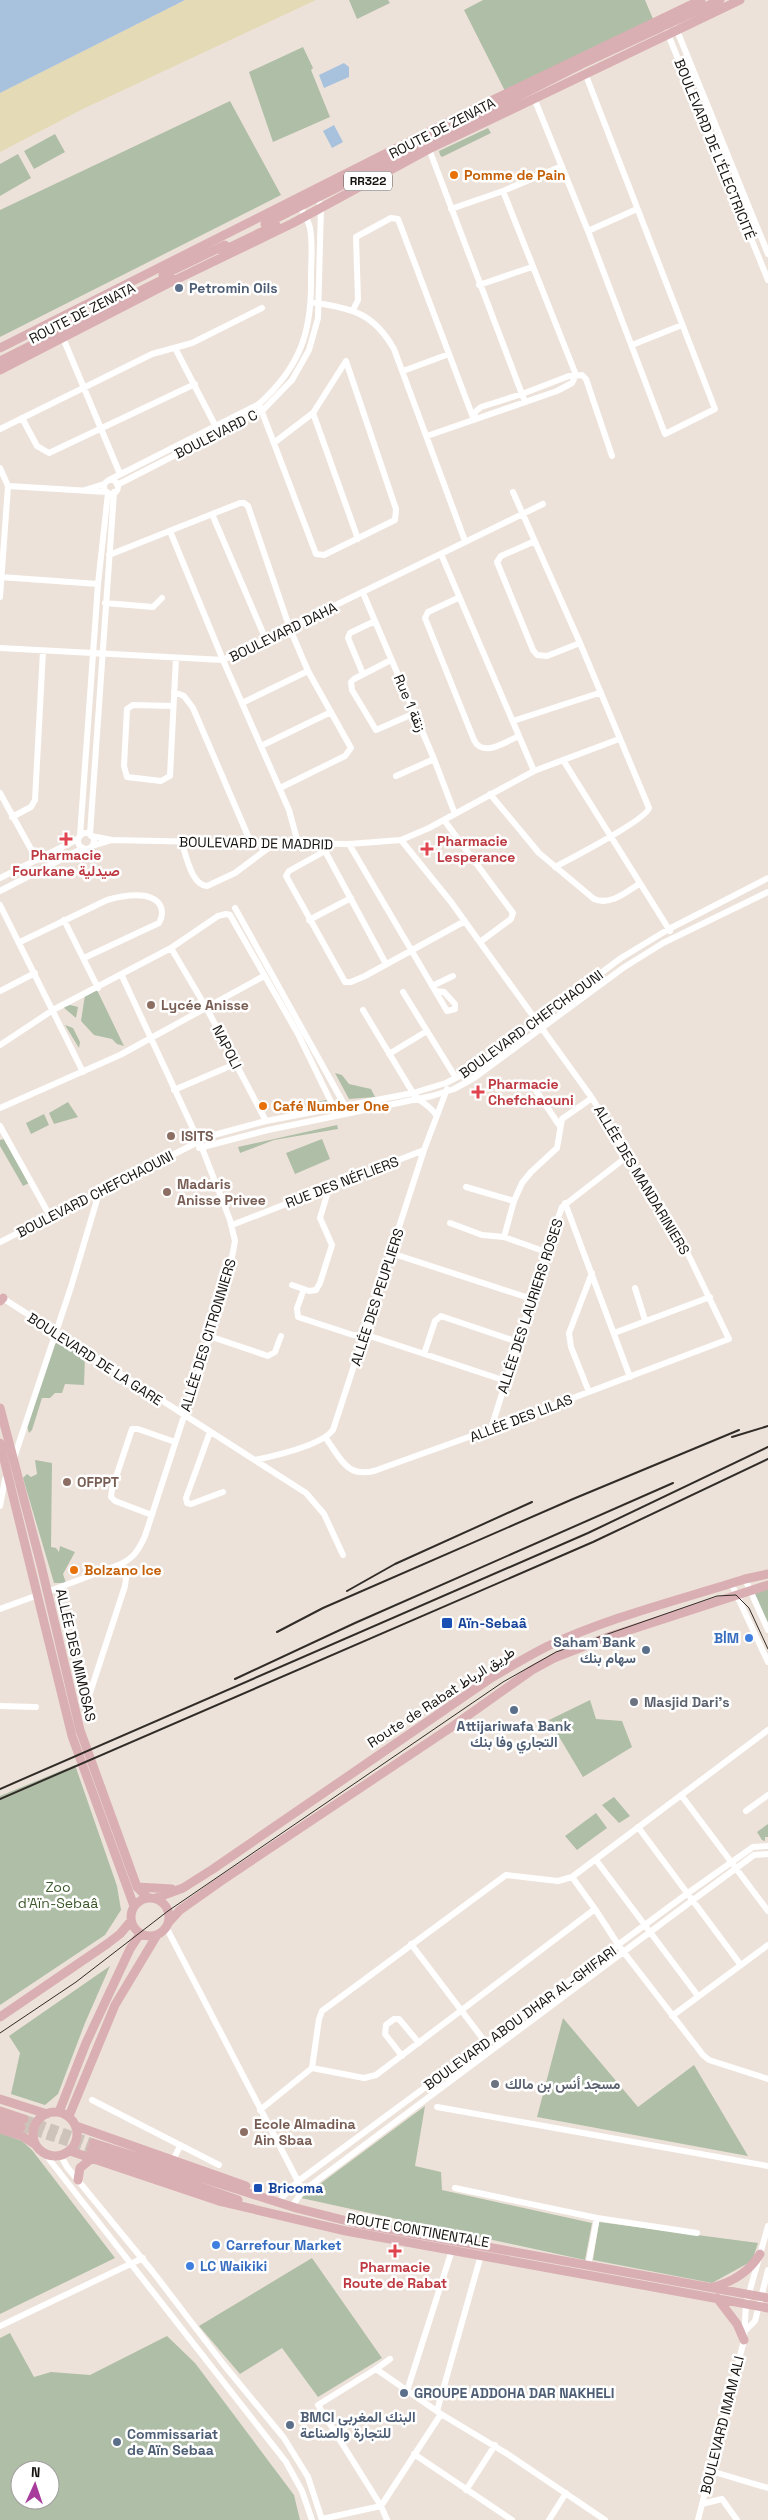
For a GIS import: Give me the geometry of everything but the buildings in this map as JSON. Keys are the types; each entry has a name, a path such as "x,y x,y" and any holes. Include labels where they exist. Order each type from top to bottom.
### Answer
{"main road":[{"name":"ROUTE DE ZENATA","path":"674,23 701,0"},
{"name":"ROUTE DE ZENATA","path":"0,370 63,338 318,199 720,0"},
{"name":"ROUTE DE ZENATA","path":"0,360 318,199 472,110 732,0"},
{"name":"ROUTE DE ZENATA","path":"674,23 740,0"},
{"name":"ROUTE DE ZENATA","path":"318,199 429,149 585,73 665,27"},
{"name":"ROUTE DE ZENATA","path":"0,348 301,208"},
{"name":"ROUTE DE ZENATA","path":"0,356 301,208"},
{"name":"ALLÉE DES MIMOSAS","path":"0,1408 9,1460 8,1478 43,1594 80,1730 137,1887 152,1898"},
{"name":"ALLÉE DES MIMOSAS","path":"0,1443 9,1460"},
{"name":"Route de Rabat طريق الرباط","path":"152,1898 183,1888 491,1678 548,1646 601,1625 744,1579 768,1574"},
{"name":"Route de Rabat طريق الرباط","path":"168,1924 180,1910 221,1881 453,1726 532,1670 605,1638 768,1585"},
{"name":"ALLÉE DES MIMOSAS","path":"43,1594 72,1736 134,1906"},
{"path":"137,1887 162,1890 183,1888"},
{"path":"0,2017 120,1934 131,1921 134,1906 140,1900 152,1898 167,1908 168,1924 157,1935 115,2005 69,2116"},
{"path":"131,1921 140,1934 145,1936 157,1935"},
{"path":"59,2112 86,2043 130,1949 140,1934"},
{"path":"0,2100 47,2114 59,2112 69,2116 76,2126 77,2140 70,2151 61,2156 44,2154 36,2145 22,2136 0,2128"},
{"path":"0,2111 22,2123 0,2120"},
{"path":"36,2145 33,2135 36,2124 47,2114"},
{"name":"ROUTE CONTINENTALE","path":"76,2126 251,2188 275,2201"},
{"path":"78,2180 80,2168 92,2150"},
{"name":"ROUTE CONTINENTALE","path":"70,2151 92,2150 225,2185 355,2223 765,2297"},
{"name":"ROUTE CONTINENTALE","path":"92,2150 219,2200 259,2208 346,2231 764,2307"},
{"path":"710,2288 743,2274 752,2266 760,2254"},
{"path":"717,2298 737,2324 744,2340"}],"street":[{"name":"BOULEVARD DE L'ÉLECTRICITÉ","path":"674,23 768,254"},
{"name":"BOULEVARD DE L'ÉLECTRICITÉ","path":"665,27 768,280"},
{"path":"534,98 588,231 665,434 715,409 585,73"},
{"path":"429,149 479,285 526,402"},
{"path":"451,210 504,191 562,166"},
{"path":"427,436 565,387 572,383 576,375 504,191"},
{"name":"BOULEVARD C","path":"117,485 263,410 292,380 303,364 314,334 319,304 318,199"},
{"name":"BOULEVARD C","path":"81,491 107,482 216,427 259,404 276,388 299,354 309,321 312,303 310,228 301,208"},
{"path":"588,231 637,209"},
{"path":"353,310 358,300 356,237 391,218 398,219 474,420"},
{"path":"479,285 532,266"},
{"path":"312,303 353,310 372,320 384,332 394,349 403,371 465,541"},
{"path":"0,429 152,354 192,343 262,308"},
{"path":"632,345 682,325"},
{"path":"63,338 120,474"},
{"path":"175,348 216,427"},
{"path":"403,371 449,354"},
{"path":"259,404 263,410 316,554 324,555 390,524 397,515 346,361 312,413 275,442"},
{"path":"474,420 475,412 481,407 570,376 582,375 586,379 612,456"},
{"path":"22,418 37,446 49,453 194,384"},
{"path":"312,413 358,539"},
{"path":"0,468 8,486 0,597"},
{"path":"83,848 79,844 79,837 92,653 109,492 117,485 114,481 107,482 109,492 109,555 90,835 92,846"},
{"path":"8,486 109,492"},
{"path":"513,492 524,513 580,643 599,694 648,800 649,808 645,816 555,867"},
{"path":"109,555 240,503 248,506 290,629 308,671 350,742 350,753 280,788"},
{"name":"BOULEVARD DAHA","path":"0,648 223,660 543,504"},
{"path":"212,514 266,640"},
{"path":"170,531 223,660 280,788 292,819 298,843"},
{"path":"535,541 501,556 497,562 534,650 537,655 547,656 580,643"},
{"path":"441,554 458,598 514,721 534,771"},
{"path":"1,577 98,584"},
{"name":"Rue 1 زنقة","path":"363,593 415,713 455,814"},
{"path":"105,604 154,607 162,598"},
{"path":"458,598 428,612 425,618 474,740 479,747 485,749 519,736"},
{"path":"363,674 348,638 350,634 375,621"},
{"path":"12,817 31,807 35,800 43,651"},
{"path":"173,706 133,705 126,709 124,766 127,777 161,781 168,778 171,770 176,658"},
{"path":"391,660 354,679 351,686 376,730 415,713"},
{"path":"242,703 308,671"},
{"path":"174,692 184,696 193,708 251,842"},
{"path":"514,721 599,694"},
{"path":"262,746 331,712"},
{"name":"BOULEVARD DE MADRID","path":"90,835 112,840 312,844 349,844 401,840 444,820 534,771 619,739"},
{"path":"396,776 434,759"},
{"path":"563,760 639,884 674,936"},
{"path":"0,793 37,860"},
{"path":"490,794 532,845 594,899 601,902 616,898 639,884"},
{"path":"444,820 513,913 511,919 480,942"},
{"path":"0,878 79,837 90,835"},
{"name":"BOULEVARD DE MADRID","path":"0,891 83,848 112,840"},
{"path":"401,840 465,921 542,1028"},
{"path":"181,841 196,880 203,886 207,886 235,873 276,843"},
{"path":"312,844 314,857"},
{"path":"324,844 325,851 386,964"},
{"path":"349,844 434,989 453,976"},
{"path":"325,851 289,871 286,876 345,982 354,981 465,921"},
{"name":"BOULEVARD CHEFCHAOUNI","path":"190,1147 202,1148 268,1130 415,1096 446,1083 456,1078 536,1021 621,958 669,929 768,878"},
{"name":"BOULEVARD CHEFCHAOUNI","path":"0,1242 51,1218 199,1141 266,1121 345,1106 447,1091 470,1081 624,968 674,936 768,892"},
{"path":"20,942 99,903 122,897 148,897 160,904 162,916 156,924 84,958"},
{"path":"309,920 351,898"},
{"path":"0,904 83,1072"},
{"path":"235,908 345,1106"},
{"path":"0,1045 53,1010 122,976 171,948 218,916 227,914 298,1034 334,1108"},
{"path":"64,920 98,988"},
{"name":"NAPOLI","path":"171,948 207,1009 266,1121"},
{"path":"0,991 35,973"},
{"name":"ALLÉE DES CITRONNIERS","path":"122,976 202,1148 232,1225 235,1241 233,1256 209,1336 145,1536 132,1559 122,1564"},
{"path":"0,1108 120,1055 207,1009 264,976"},
{"path":"403,992 456,1078"},
{"path":"363,1010 415,1096 428,1105 436,1115"},
{"name":"ALLÉE DES MANDARINIERS","path":"542,1028 592,1098 659,1204 710,1297 729,1339"},
{"path":"389,1054 427,1031"},
{"path":"174,1090 235,1064"},
{"path":"446,1083 447,1091"},
{"path":"533,1086 559,1125"},
{"name":"ALLÉE DES PEUPLIERS","path":"325,1438 336,1425 424,1150 436,1115 447,1091"},
{"path":"504,1237 514,1201 526,1177 557,1148 559,1125 565,1116 592,1098"},
{"path":"0,1126 51,1218"},
{"name":"RUE DES NÉFLIERS","path":"232,1225 424,1150"},
{"name":"ALLÉE DES LAURIERS ROSES","path":"491,1429 546,1252 566,1203 628,1155"},
{"path":"466,1187 514,1201"},
{"path":"292,1285 314,1291 317,1288 331,1248 331,1240 320,1218 329,1188"},
{"path":"9,1460 56,1333 99,1193"},
{"path":"566,1203 630,1377"},
{"path":"450,1223 482,1235 504,1237 546,1252"},
{"path":"391,1253 532,1299"},
{"path":"589,1392 571,1347 569,1333 592,1273"},
{"path":"634,1288 646,1320"},
{"path":"304,1289 296,1308 298,1317 353,1335 364,1336 424,1354 506,1381"},
{"path":"614,1333 710,1297"},
{"name":"BOULEVARD DE LA GARE","path":"1,1299 312,1497 324,1514 343,1555"},
{"path":"424,1354 435,1321 441,1316 518,1342"},
{"path":"209,1336 271,1356 278,1347 282,1336"},
{"name":"ALLÉE DES LILAS","path":"325,1438 348,1468 356,1472 366,1473 491,1429 729,1339"},
{"path":"152,1515 115,1502 111,1497 112,1489 132,1429 138,1429 174,1442"},
{"path":"210,1432 186,1498 187,1502 191,1504 223,1492"},
{"path":"254,1460 276,1455 325,1438"},
{"path":"0,1506 8,1478"},
{"path":"0,1609 122,1564 126,1578 125,1586 86,1705"},
{"path":"744,1579 768,1630"},
{"path":"731,1583 768,1662"},
{"path":"0,1706 36,1707"},
{"path":"260,2110 312,2068 319,2019 322,2011 411,1944 506,1875 558,1881 572,1877 768,1730"},
{"path":"681,1795 768,1911"},
{"path":"746,1811 768,1795"},
{"path":"638,1828 740,1964"},
{"name":"BOULEVARD ABOU DHAR AL-GHIFARI","path":"292,2206 303,2191 492,2050 621,1949 646,1926 688,1893 753,1847 768,1846"},
{"name":"BOULEVARD ABOU DHAR AL-GHIFARI","path":"275,2201 297,2182 486,2043 621,1949 650,1932 758,1853 768,1854"},
{"path":"596,1860 698,1996"},
{"path":"572,1877 596,1909 621,1949 672,2016 709,2060 768,2079"},
{"path":"312,2068 370,2078 402,2056 596,1909"},
{"path":"168,1924 260,2110 303,2191"},
{"path":"411,1944 492,2050"},
{"path":"672,2016 768,1944"},
{"path":"402,2056 384,2032 384,2027 392,2020 401,2020 419,2043"},
{"path":"92,2100 219,2165"},
{"path":"437,2107 768,2166"},
{"path":"173,2160 180,2146"},
{"path":"44,2154 286,2462 302,2491 312,2520"},
{"path":"61,2156 295,2454 308,2477 322,2519 381,2506 414,2454 439,2412 481,2255"},
{"path":"455,2188 597,2218 697,2233"},
{"path":"588,2266 597,2218"},
{"path":"746,2330 744,2318 746,2304 768,2226"},
{"path":"407,2391 452,2250"},
{"path":"0,2326 143,2258"},
{"path":"746,2330 755,2321 764,2307 768,2270"},
{"name":"BOULEVARD IMAM ALI","path":"698,2520 746,2330"},
{"path":"387,2520 381,2506 318,2405 376,2370 390,2359"},
{"path":"376,2370 439,2412 495,2445 605,2520"},
{"path":"466,2490 495,2445"},
{"path":"414,2454 512,2520"},
{"path":"711,2471 768,2488"},
{"path":"549,2520 566,2493"},
{"path":"702,2504 722,2499 726,2501 737,2520"}],"green space":[{"path":"349,0 388,0 390,3 357,19"},
{"path":"483,0 645,0 656,26 507,95 464,10"},
{"path":"303,47 313,68 311,70 330,117 273,142 249,72"},
{"path":"230,101 281,195 0,337 0,210"},
{"path":"488,128 491,133 442,157 440,155 439,151"},
{"path":"55,134 65,152 34,169 24,151"},
{"path":"18,154 31,178 0,196 0,164"},
{"path":"97,990 124,1046 117,1044 112,1039 94,1035 81,1021 85,995"},
{"path":"70,1005 78,1007 76,1018 63,1007"},
{"path":"65,1025 73,1028 80,1042 79,1048"},
{"path":"335,1073 342,1075 349,1084 371,1089 375,1097 349,1099"},
{"path":"327,1100 332,1105 306,1110 303,1104"},
{"path":"68,1102 78,1117 54,1124 49,1113"},
{"path":"44,1114 49,1125 31,1134 26,1123"},
{"path":"337,1125 338,1129 274,1140 240,1153 238,1147"},
{"path":"4,1139 29,1183 23,1186 0,1146 0,1140"},
{"path":"322,1139 330,1159 295,1174 286,1153"},
{"path":"60,1339 85,1355 84,1385 65,1384 62,1393 55,1393 50,1398 42,1398 32,1430 29,1433 26,1423 54,1345"},
{"path":"35,1460 52,1463 51,1547 56,1548 59,1552 60,1546 75,1552 63,1574 66,1583 54,1583 23,1478 27,1474 31,1477 37,1474"},
{"path":"768,1588 768,1628 751,1592"},
{"path":"590,1700 596,1719 622,1721 632,1747 583,1777 549,1720"},
{"name":"Zoo d'Aïn-Sebaâ","path":"75,1765 117,1886 121,1910 105,1935 0,2005 0,1796"},
{"path":"614,1797 630,1816 619,1823 602,1805"},
{"path":"596,1813 607,1828 577,1850 565,1836"},
{"path":"768,1824 768,1837 765,1837 765,1841 762,1840 757,1832"},
{"path":"110,1966 85,2023 58,2094 45,2105 11,2094 20,2053 9,2036"},
{"path":"563,2018 638,2107 694,2065 748,2156 537,2117"},
{"path":"425,2106 415,2166 441,2172 442,2190 592,2223 585,2260 301,2198"},
{"path":"0,2133 22,2141 32,2150 115,2258 0,2314"},
{"path":"599,2222 758,2243 752,2261 712,2283 593,2260"},
{"path":"312,2258 382,2358 318,2397 282,2348 240,2374 199,2326"},
{"path":"10,2333 34,2377 51,2372 90,2375 167,2336 195,2363 294,2495 300,2520 0,2520 0,2338"}],"sand":[{"path":"185,0 316,0 85,108 0,152 0,93"}],"water":[{"path":"0,0 185,0 0,93"},
{"path":"344,63 349,67 349,77 324,88 319,75"},
{"path":"334,125 343,142 332,148 323,131"}],"tunnel":[{"path":"24,2119 93,2143"},
{"path":"21,2127 91,2149"}],"tram line":[{"path":"0,2033 76,1982 168,1911 503,1682 556,1652 717,1596 736,1595 749,1608 768,1649"}],"railway":[{"path":"732,1437 768,1426"},
{"path":"277,1632 323,1608 573,1499 739,1430"},
{"path":"0,1789 588,1533 768,1447"},
{"path":"0,1799 593,1542 768,1459"},
{"path":"235,1679 355,1623 673,1483"},
{"path":"347,1591 395,1564 532,1502"}],"place":[{"name":"Pomme de Pain","path":"454,175"},
{"name":"Petromin Oils","path":"179,288"},
{"name":"Pharmacie Fourkane صيدلية","path":"66,839"},
{"name":"Pharmacie Lesperance","path":"427,849"},
{"name":"Lycée Anisse","path":"151,1005"},
{"name":"Pharmacie Chefchaouni","path":"478,1092"},
{"name":"Café Number One","path":"263,1106"},
{"name":"ISITS","path":"171,1136"},
{"name":"Madaris Anisse Privee","path":"167,1192"},
{"name":"OFPPT","path":"67,1482"},
{"name":"Bolzano Ice","path":"74,1570"},
{"name":"Aïn-Sebaâ","path":"447,1623"},
{"name":"BİM","path":"749,1638"},
{"name":"Saham Bank سهام بنك","path":"646,1650"},
{"name":"Masjid Dari's","path":"634,1702"},
{"name":"Attijariwafa Bank التجاري وفا بنك","path":"514,1710"},
{"name":"مسجد أنس بن مالك","path":"495,2084"},
{"name":"Ecole Almadina Ain Sbaa","path":"244,2132"},
{"name":"Bricoma","path":"258,2188"},
{"name":"Carrefour Market","path":"216,2245"},
{"name":"Pharmacie Route de Rabat","path":"395,2251"},
{"name":"LC Waikiki","path":"190,2266"},
{"name":"GROUPE ADDOHA DAR NAKHELI","path":"404,2393"},
{"name":"BMCI البنك المغربي للتجارة والصناعة","path":"290,2425"},
{"name":"Commissariat de Aïn Sebaa","path":"117,2442"}]}
